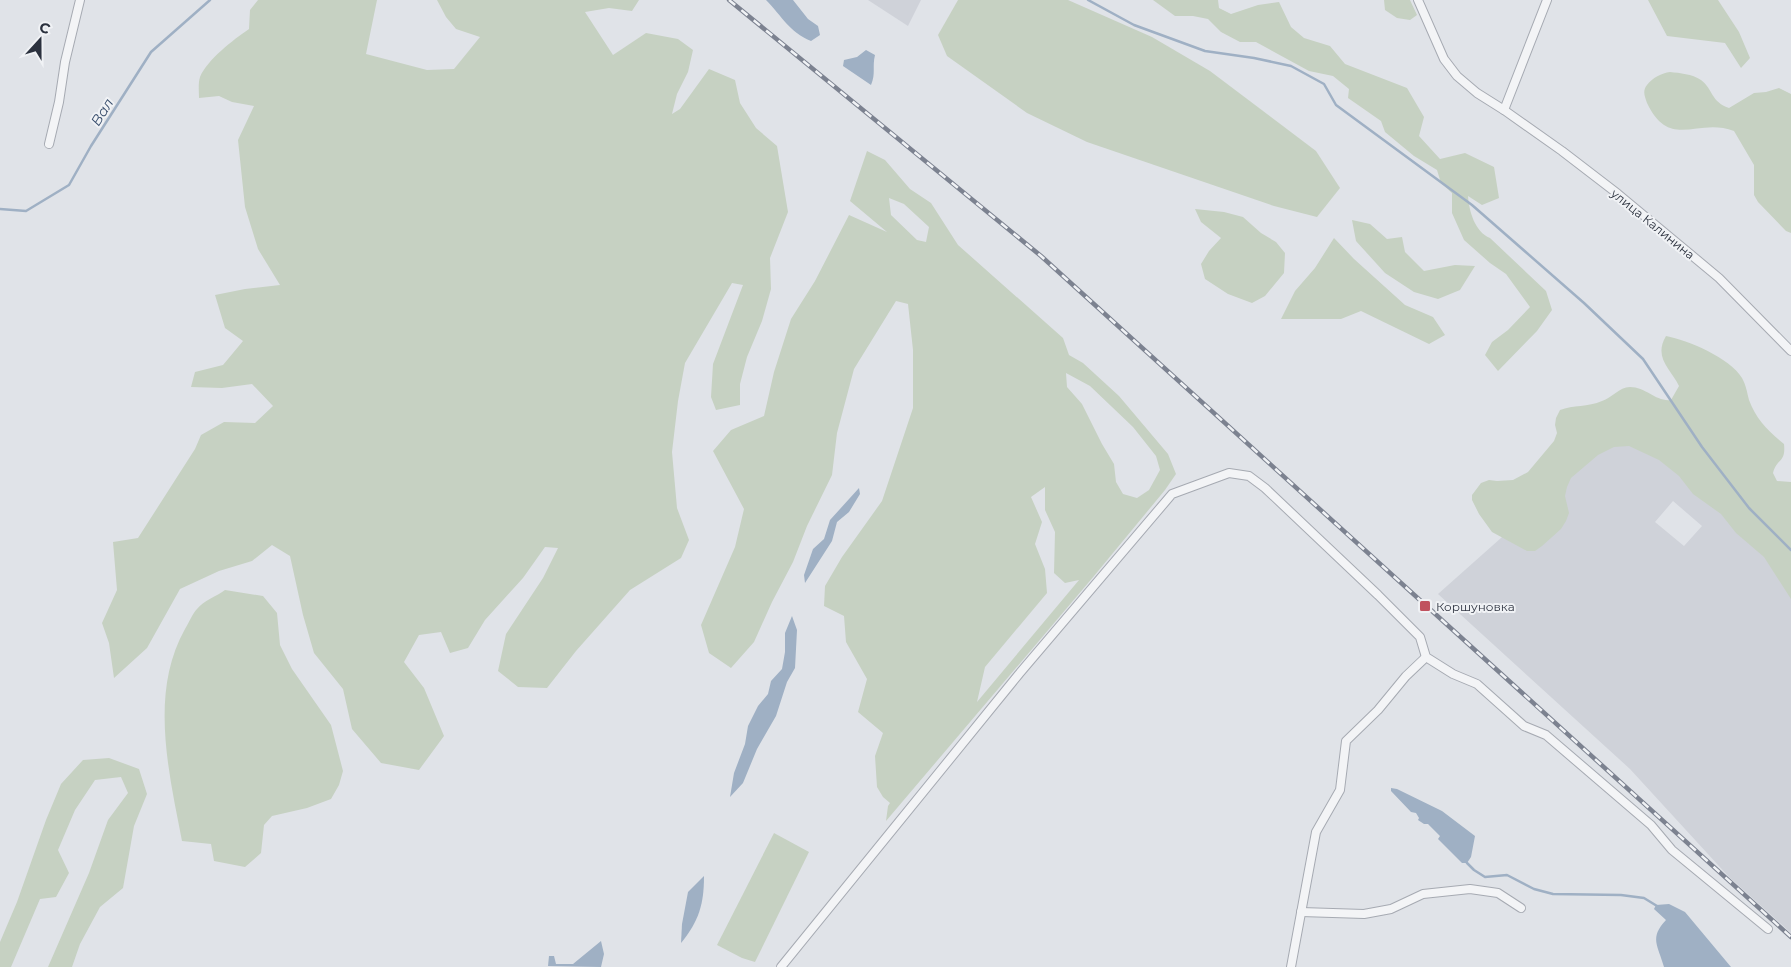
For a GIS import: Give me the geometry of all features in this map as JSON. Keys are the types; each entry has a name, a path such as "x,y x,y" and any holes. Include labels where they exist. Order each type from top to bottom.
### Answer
{"street":[{"path":"49,144 59,102 65,62 80,0"},
{"name":"улица Калинина","path":"1418,0 1444,59 1457,76 1477,93 1562,151 1618,194 1719,278 1791,351"},
{"path":"1504,110 1547,0"},
{"path":"781,967 1019,674 1172,494 1228,473 1250,476 1265,488 1420,637 1426,657 1453,674 1477,684 1524,726 1546,735 1651,825 1672,850 1768,929"},
{"path":"1291,967 1316,832 1340,790 1346,741 1378,710 1406,676 1426,657"},
{"path":"1301,912 1364,914 1391,909 1423,894 1470,890 1498,893 1521,908"}],"shaded area":[{"path":"868,0 921,0 908,26"},
{"path":"1635,419 1791,557 1791,933 1729,877 1630,769 1438,594","holes":["1673,501 1702,526 1684,546 1655,522"]}],"green space":[{"path":"258,0 377,0 366,54 427,70 454,69 480,37 456,29 446,17 437,0 639,0 632,11 609,8 585,12 613,55 646,33 678,39 693,50 688,72 677,94 672,114 680,109 709,69 735,80 740,103 756,128 777,146 788,212 770,258 771,289 762,321 747,357 740,384 740,405 716,410 711,397 713,364 743,285 732,283 685,363 672,452 677,508 689,540 681,558 630,590 576,651 547,688 518,687 498,671 506,634 543,578 558,548 545,547 523,578 485,620 468,648 450,653 441,632 419,635 404,662 424,688 444,736 419,770 381,763 352,729 343,689 314,653 303,615 290,556 272,545 252,561 219,571 180,589 147,648 114,678 109,643 102,623 117,590 113,542 138,538 195,449 201,435 224,422 255,423 273,406 252,384 222,388 191,387 195,372 223,365 243,341 225,328 215,295 280,285 258,249 245,207 238,140 254,106 232,102 219,96 199,98 199,79 204,70 222,50 249,29 250,10"},
{"path":"958,0 1068,0 1152,37 1210,71 1316,151 1340,188 1317,217 1274,206 1087,142 1027,113 947,56 938,35"},
{"path":"1153,0 1218,0 1219,8 1231,14 1258,5 1279,2 1291,27 1304,38 1330,46 1345,64 1407,88 1424,117 1419,136 1440,159 1465,153 1494,167 1499,198 1482,205 1468,196 1470,208 1480,231 1490,238 1546,291 1552,310 1537,331 1498,371 1485,355 1492,342 1508,330 1530,307 1506,274 1490,263 1464,240 1452,213 1452,193 1441,183 1437,170 1414,156 1385,132 1381,121 1348,98 1349,89 1333,76 1309,71 1256,42 1240,42 1221,32 1208,19 1193,16 1175,16"},
{"path":"1384,0 1410,0 1417,15 1410,20 1397,18 1385,10"},
{"path":"1648,0 1718,0 1739,32 1750,58 1741,68 1725,43 1667,36"},
{"path":"1670,72 1690,75 1701,80 1715,99 1729,108 1754,93 1779,88 1791,94 1791,233 1786,231 1758,202 1754,195 1754,165 1734,131 1708,127 1685,130 1675,129 1665,126 1656,117 1647,103 1644,94 1645,87 1654,78"},
{"path":"867,151 885,160 910,189 931,203 958,245 1063,338 1069,355 1083,363 1119,396 1168,454 1176,474 1094,576 886,821 890,803 883,797 877,787 875,756 883,733 858,712 867,679 846,642 844,616 824,606 825,586 842,557 882,501 913,408 913,350 908,304 896,301 854,369 837,433 832,475 754,642 731,668 709,653 701,625 735,547 744,509 713,451 731,430 764,416 774,372 791,319 815,281 849,215 887,232 850,201","holes":["889,198 904,204 929,227 926,242 917,240 891,215","1066,373 1090,386 1133,427 1156,456 1160,470 1149,490 1137,498 1123,494 1116,482 1114,464 1082,404 1067,387","1045,487 1045,510 1055,532 1054,573 1065,583 1079,580 977,702 985,667 1047,593 1045,569 1035,544 1042,522 1031,497"]},
{"path":"1195,209 1224,212 1243,217 1261,233 1276,242 1285,253 1284,273 1265,296 1252,303 1228,294 1205,279 1201,264 1209,251 1221,238 1201,222"},
{"path":"1352,220 1370,224 1387,239 1402,237 1405,252 1424,271 1455,265 1475,266 1460,290 1438,299 1414,292 1385,273 1356,241"},
{"path":"1334,238 1354,259 1405,305 1433,317 1445,335 1429,344 1361,311 1341,319 1281,319 1295,291 1315,268"},
{"path":"1666,336 1685,341 1708,351 1736,371 1742,378 1749,400 1759,419 1784,444 1784,454 1773,473 1777,481 1791,482 1791,599 1764,557 1736,533 1721,514 1693,494 1679,476 1659,460 1629,446 1614,447 1598,455 1571,478 1565,496 1569,513 1566,521 1561,529 1535,551 1527,551 1492,532 1472,500 1472,495 1481,483 1489,480 1513,480 1528,472 1554,441 1557,433 1556,418 1560,410 1606,400 1626,387 1641,389 1661,399 1671,400 1679,386 1662,357 1662,344"},
{"path":"225,590 263,596 277,613 280,645 292,669 331,725 343,771 339,785 331,799 307,808 272,816 264,825 261,853 245,867 214,861 211,844 182,841 172,788 165,734 165,706 174,654 195,611"},
{"path":"109,758 139,769 147,794 134,826 123,888 100,907 80,944 72,967 48,967 89,873 108,820 128,793 121,777 95,780 75,810 58,850 69,873 56,897 40,899 11,967 0,967 0,942 61,784 83,760"},
{"path":"774,833 809,852 755,962 742,958 717,945"}],"water":[{"path":"766,0 793,0 808,19 818,26 820,35 811,41 803,37 791,28"},
{"path":"866,50 875,55 871,85 843,66 844,60 857,57"},
{"path":"859,488 860,494 849,512 837,522 832,541 805,583 804,575 813,549 824,539 830,520"},
{"path":"792,616 797,630 795,668 787,682 776,716 757,749 743,783 730,797 734,773 745,744 748,726 758,706 768,694 771,681 782,669 785,652 785,633"},
{"path":"1391,788 1397,789 1442,811 1475,836 1471,857 1467,863 1462,863 1438,839 1440,836 1428,824 1418,820 1419,818 1416,813 1411,812 1391,791"},
{"path":"704,876 703,895 699,912 681,943 682,924 688,892"},
{"path":"1669,904 1685,912 1731,967 1664,967 1656,937 1666,920 1654,909 1656,905"},
{"path":"601,941 604,954 601,967 548,966 549,956 554,956 556,964 573,964"}],"waterway":[{"name":"Вал","path":"0,209 26,211 69,185 91,146 151,52 210,0"},
{"path":"1088,0 1134,25 1205,51 1254,58 1291,66 1324,84 1336,105 1472,205 1584,303 1643,359 1702,447 1749,508 1791,550"},
{"path":"1467,863 1485,877 1507,875 1534,889 1553,894 1621,895 1644,898 1657,906"}],"railway":[{"path":"729,0 1041,256 1791,937"}],"place":[{"name":"Коршуновка","path":"1425,606"}]}
